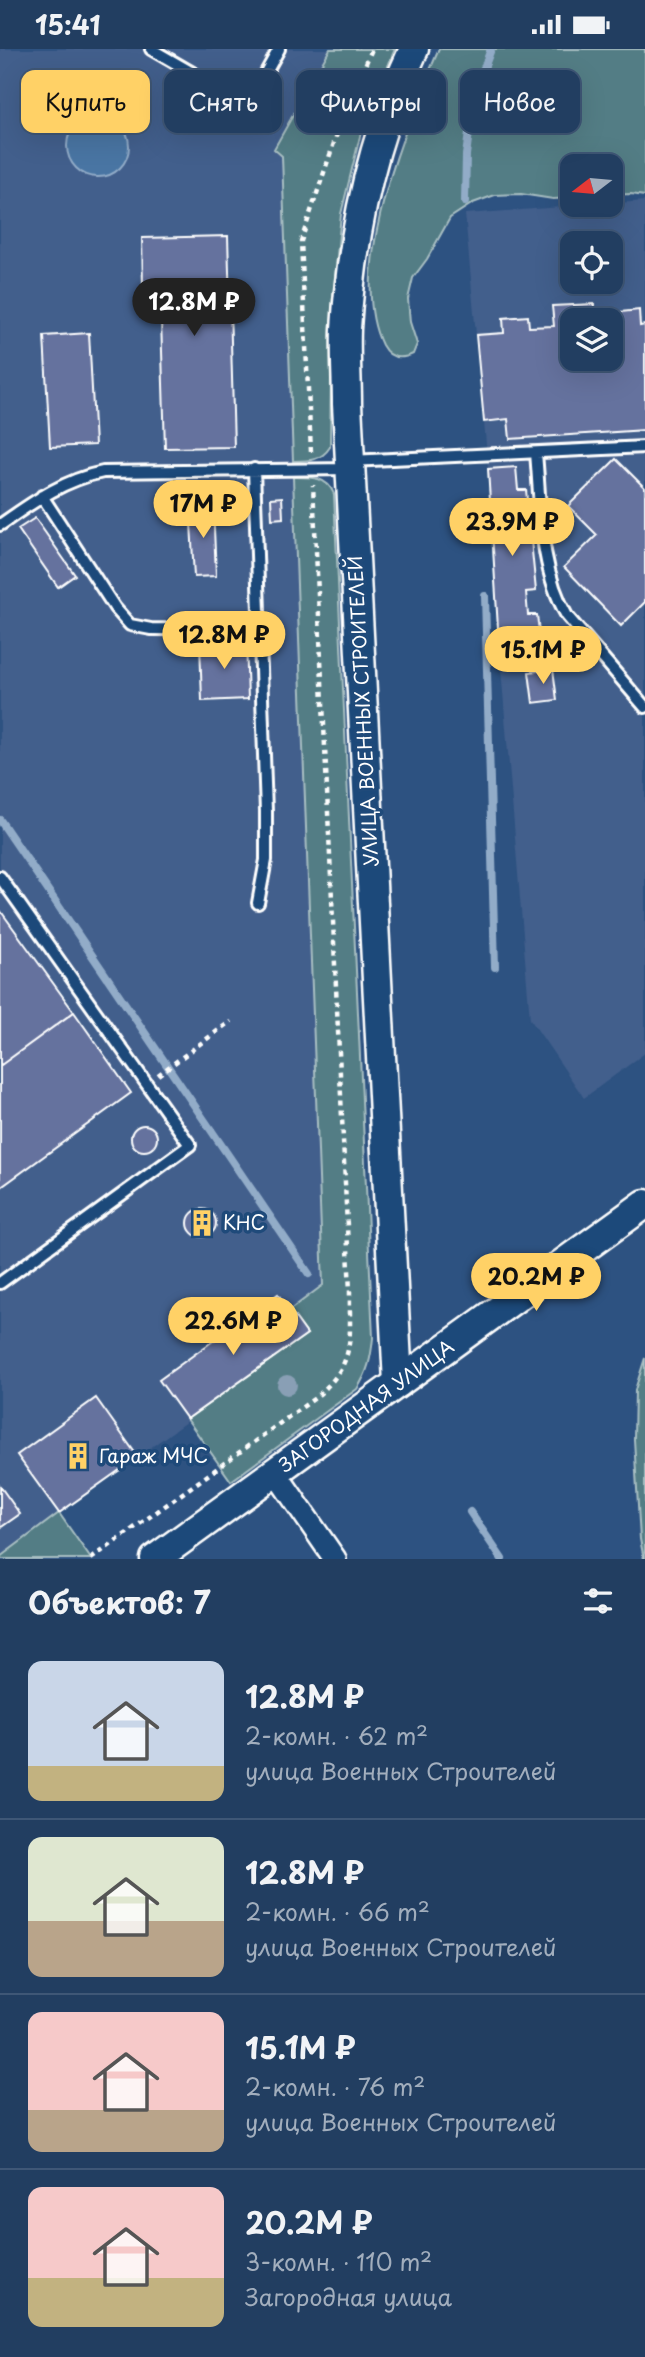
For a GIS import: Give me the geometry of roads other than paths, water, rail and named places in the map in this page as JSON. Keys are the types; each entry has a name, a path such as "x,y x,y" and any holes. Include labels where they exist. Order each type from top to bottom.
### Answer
{"street":[{"name":"УЛИЦА ВОЕННЫХ СТРОИТЕЛЕЙ","path":"398,1383 346,332 352,262 363,196 379,135 414,49"},
{"name":"ЗАГОРОДНАЯ УЛИЦА","path":"155,1559 645,1204"},
{"path":"275,1472 335,1559"}],"lane":[{"path":"150,49 248,105 279,49"},
{"path":"0,525 68,481 103,472 312,468 645,447"},
{"path":"536,453 546,559 557,600 567,616 645,706"},
{"path":"254,469 266,838 266,860 258,903"},
{"path":"42,496 115,608 130,625 151,629 260,630"},
{"path":"0,877 190,1145 0,1283"}],"waterway":[{"path":"465,202 466,155 474,95 491,49"},
{"path":"485,596 495,967"},
{"path":"0,820 309,1274"},
{"path":"470,1512 502,1559"}],"place":[{"name":"КНС","path":"202,1223"},
{"name":"Гараж МЧС","path":"78,1456"}]}
